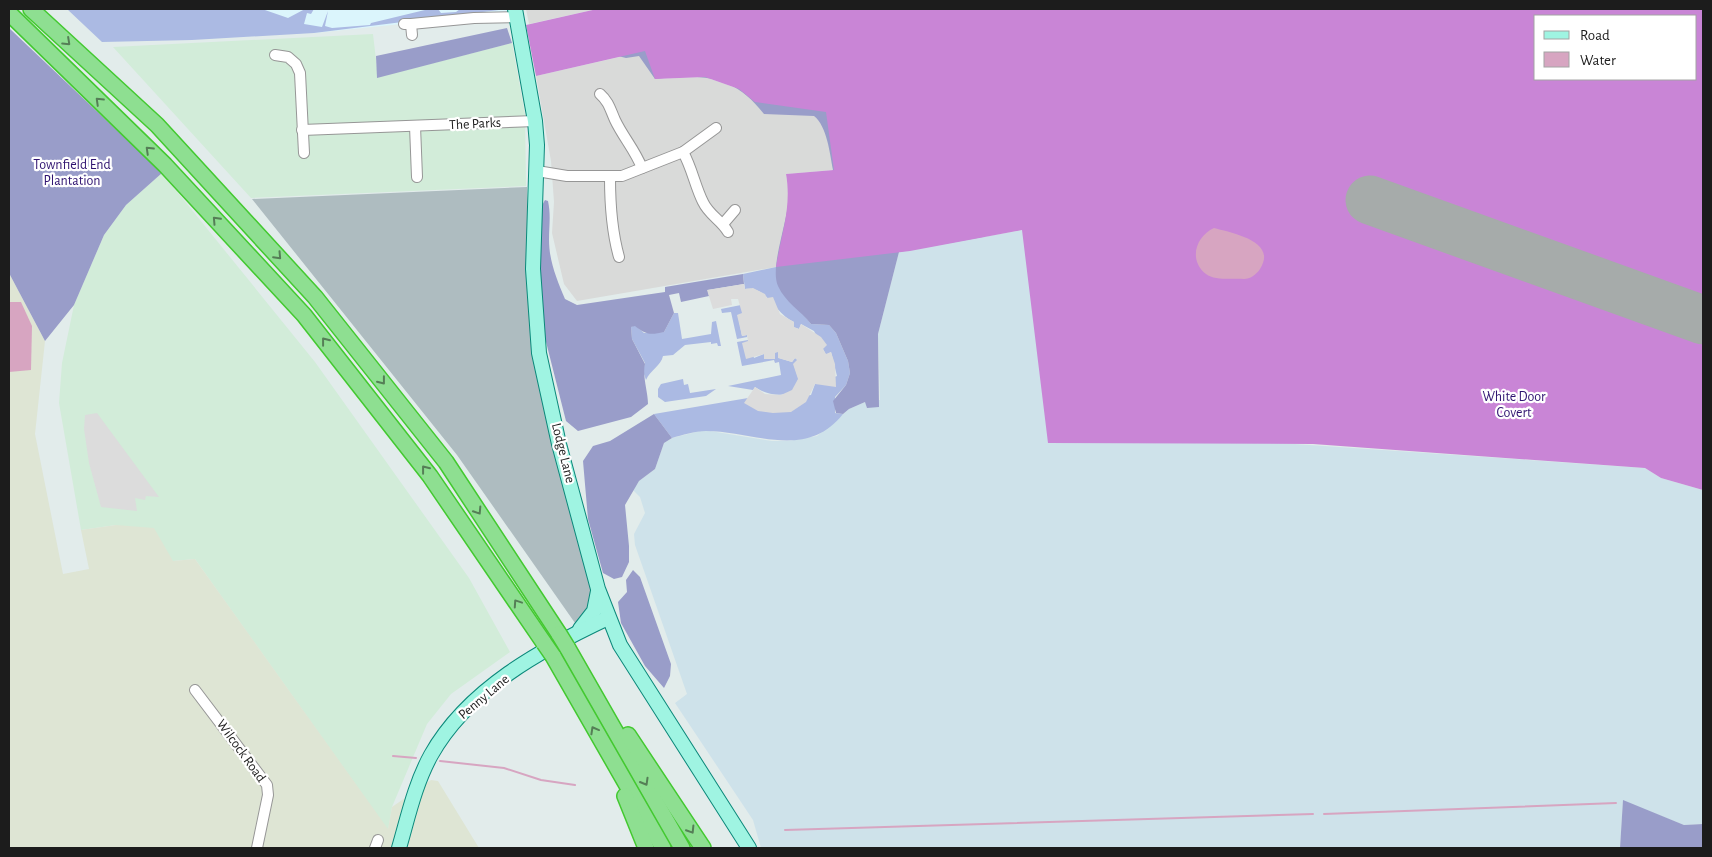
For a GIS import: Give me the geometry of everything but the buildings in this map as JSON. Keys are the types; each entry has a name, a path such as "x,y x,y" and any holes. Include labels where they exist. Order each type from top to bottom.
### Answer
{"highway":[{"path":"31,9 157,126 186,156 315,297 446,462 587,679 682,848"},
{"path":"9,13 165,165 304,315 430,476 553,656 663,848"},
{"path":"587,679 645,758 703,848"},
{"path":"608,754 646,848"}],"main road":[{"name":"Lodge Lane","path":"515,13 535,121 537,171 533,269 539,353 560,444 598,589 620,646 748,848"},
{"path":"576,633 594,611 598,589"},
{"name":"Penny Lane","path":"399,848 416,787 431,755 448,729 468,706 494,684 576,633 608,618"},
{"path":"576,633 595,632 620,646"}],"street":[{"path":"412,35 407,24 515,13"},
{"path":"275,55 288,57 298,69 304,153"},
{"path":"600,94 610,103 615,120 634,149 642,168"},
{"name":"The Parks","path":"302,130 535,121"},
{"path":"415,126 417,177"},
{"path":"537,171 566,176 610,178 622,176 683,152 716,128"},
{"path":"683,152 691,166 703,203 713,217 726,228 735,210"},
{"path":"610,178 610,206 618,257"},
{"name":"Wilcock Road","path":"195,690 267,785 268,795 256,848"}],"shaded area":[{"path":"67,9 262,9 288,18 305,9 314,9 311,14 307,13 304,24 322,27 328,11 325,26 332,28 370,25 371,23 429,9 438,9 441,13 456,12 460,9 507,9 314,33 192,40 102,42"},
{"path":"188,9 507,9 508,13 314,33"},
{"path":"526,9 597,9 529,24"},
{"path":"373,34 378,77 512,43 525,114 526,186 251,198 113,47"},
{"path":"646,51 656,79 705,77 739,89 755,102 826,111 834,170 786,174 789,192 788,210 776,267 577,301 564,284 552,233 554,202 551,161 536,76"},
{"path":"162,173 315,362 469,578 510,652 451,694 427,724 392,807 388,830 195,559 173,561 116,525 81,530 59,403 62,363 74,305 104,235 126,205"},
{"path":"527,187 527,280 593,591 587,610 575,623 457,455 252,199"},
{"path":"1022,230 1280,443 1645,468 1661,478 1703,490 1703,824 1684,825 1623,801 1620,848 761,848 753,820 675,703 687,694 635,545 634,534 645,513 640,497 633,490 639,481 655,469 664,443 672,438 704,430 772,441 788,441 817,436 849,409 865,402 880,400 878,334 899,252"},
{"path":"776,267 779,285 783,292 811,324 829,325 836,333 848,361 850,373 846,385 835,397 835,413 843,414 828,428 813,436 796,440 779,440 706,431 693,432 672,438 654,414 748,398 745,403 811,395 815,384 837,376 831,352 826,355 814,331 801,324 799,329 793,327 794,322 787,318 766,296 753,289 745,289 743,274"},
{"path":"9,273 45,341 35,434 63,574 89,569 81,530 116,525 154,528 173,561 195,559 388,829 392,807 431,780 438,781 479,848 9,848"},
{"path":"744,284 745,289 753,288 765,294 767,298 773,297 780,314 794,322 794,327 799,329 801,324 821,337 827,345 823,349 826,354 831,352 835,364 836,387 815,384 806,402 791,412 773,413 758,411 744,403 755,387 765,394 781,395 792,390 798,379 793,364 797,360 795,358 792,362 778,358 778,352 775,353 775,359 764,359 764,354 746,359 742,343 748,341 747,335 742,336 737,315 742,313 738,299 731,299 732,305 713,309 707,290"},
{"path":"741,305 743,314 738,315 742,336 747,335 747,337 737,339 731,312 722,313 721,309"},
{"path":"674,313 678,313 682,339 711,334 712,322 716,321 721,346 718,346 717,343 711,344 711,342 685,345 673,355 663,356 660,363 646,380 643,371 645,363 632,339 631,327 635,325 644,333 664,332"},
{"path":"748,340 754,358 764,354 775,359 775,352 778,352 779,358 792,362 795,358 798,360 796,387 786,394 780,395 767,393 755,387 753,390 728,386 781,375 779,362 775,363 774,360 742,366 737,342"},
{"path":"683,379 684,385 688,384 690,393 716,389 706,396 665,402 658,397 658,389 661,384"},
{"path":"97,413 159,497 146,496 145,500 135,498 137,511 101,507 89,463 84,429 85,415"}],"green space":[{"name":"White Door Covert","path":"597,9 1703,9 1703,490 1661,478 1645,468 1313,444 1048,443 1022,230 910,251 776,267 787,209 786,174 834,170 826,112 755,102 739,89 705,77 655,79 645,51 536,76 526,25"},
{"path":"757,18 983,237 899,252 878,334 879,407 867,408 865,402 849,409 843,414 836,413 833,401 846,385 850,373 848,361 836,333 829,325 811,324 781,292 776,277 776,266 789,192 830,174 833,170 822,126 814,116 764,114 741,91 729,84 716,80 702,77 655,79 639,56 626,58 618,56"},
{"name":"Townfield End Plantation","path":"9,28 162,173 126,205 104,235 74,305 45,341 9,273"},
{"path":"507,28 512,43 377,78 376,56"},
{"path":"545,200 548,201 549,206 549,248 554,270 565,299 577,305 665,292 665,287 743,274 744,284 708,290 709,296 681,302 679,293 669,295 674,313 664,332 649,334 635,326 631,327 632,339 645,364 644,373 648,404 631,417 578,431 566,421 540,318 537,215"},
{"path":"654,414 672,438 664,443 655,469 639,481 625,505 629,562 622,577 614,579 603,573 588,519 583,461 593,446 610,441"},
{"path":"633,570 640,577 671,664 670,676 664,688 645,666 621,623 618,602 627,592 626,580"},
{"path":"1623,800 1684,825 1703,824 1703,848 1620,848"}],"water":[{"path":"1214,228 1241,236 1258,245 1263,251 1264,259 1257,273 1246,279 1219,278 1206,274 1200,268 1197,262 1196,249 1203,237"},
{"path":"9,302 21,302 32,326 31,370 9,372"}],"waterway":[{"path":"393,756 416,758"},
{"path":"440,761 504,768 541,780 575,785"},
{"path":"1324,814 1616,803"},
{"path":"785,830 1313,814"}],"runway":[{"path":"1370,200 1703,320"}]}
